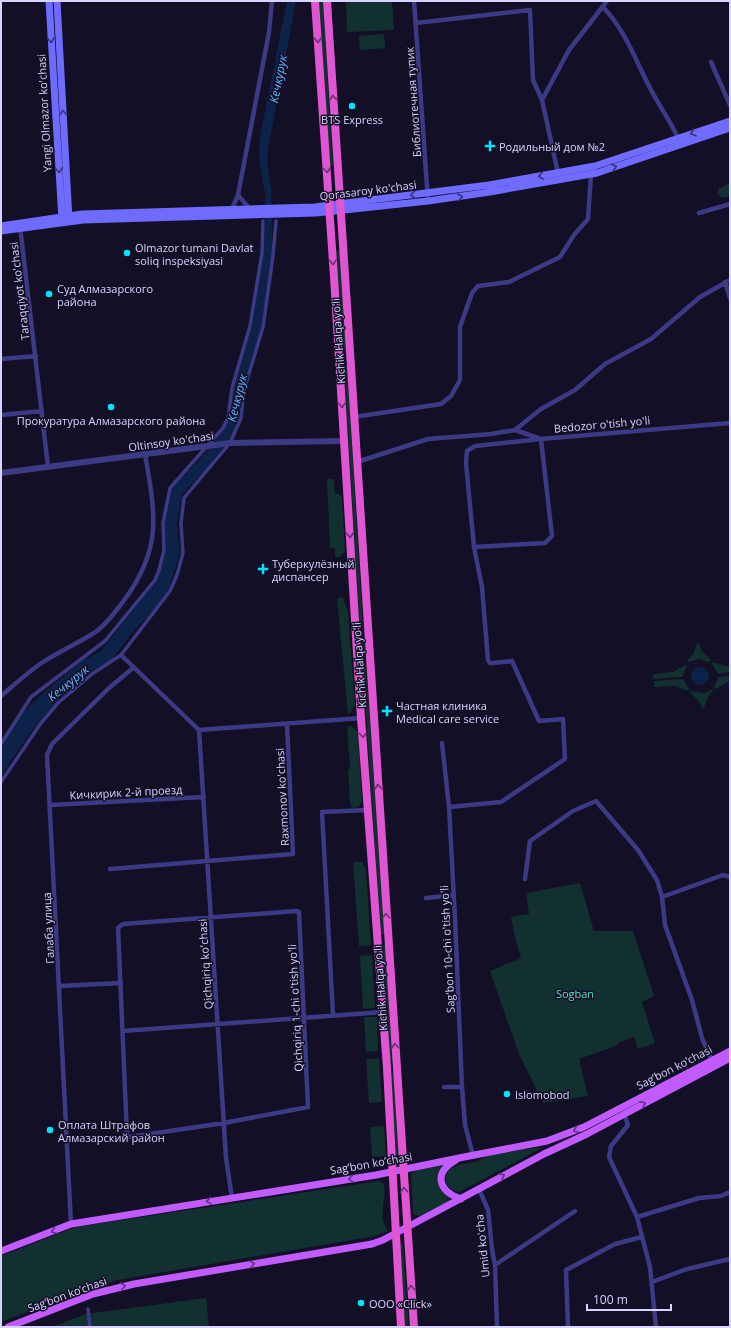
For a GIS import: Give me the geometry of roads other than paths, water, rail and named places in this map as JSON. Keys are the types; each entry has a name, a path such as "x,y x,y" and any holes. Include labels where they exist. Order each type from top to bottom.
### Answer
{"highway":[{"name":"Kichik Halqa yo'li","path":"315,1 330,209 361,718 387,1068 401,1327"},
{"name":"Kichik Halqa yo'li","path":"327,1 414,1327"},
{"path":"339,359 350,358"},
{"path":"356,630 368,630"},
{"path":"378,943 388,942"},
{"path":"387,1068 396,1067"}],"main road":[{"name":"Yangi Olmazor ko'chasi","path":"49,1 66,220"},
{"name":"Yangi Olmazor ko'chasi","path":"57,1 66,220"},
{"name":"Qorasaroy ko'chasi","path":"340,208 428,193 489,185 595,166 730,121"},
{"name":"Qorasaroy ko'chasi","path":"66,220 274,214 428,201 490,192 590,174 730,128"},
{"name":"Qorasaroy ko'chasi","path":"1,231 20,226 66,220 232,209 249,208 263,214"},
{"name":"Qorasaroy ko'chasi","path":"1,226 20,226"},
{"name":"Sag’bon ko’chasi","path":"1,1251 71,1224 393,1171 547,1141 584,1127 730,1051"},
{"name":"Sag’bon ko’chasi","path":"372,1244 407,1229 544,1154 730,1058"},
{"path":"461,1199 447,1193 442,1186 442,1176 443,1171 449,1164 464,1156"},
{"name":"Sag’bon ko’chasi","path":"8,1327 93,1294 134,1284 372,1244 396,1244"}],"street":[{"path":"232,209 238,195 269,32 272,1"},
{"name":"Библиотечная тупик","path":"414,1 428,201"},
{"path":"542,100 569,50 607,1"},
{"path":"603,7 619,26 631,46 649,86 678,138"},
{"path":"416,23 530,10 533,80 542,100 558,173"},
{"path":"711,62 730,105"},
{"path":"354,417 441,404 451,396 460,380 460,327 472,293 478,286 509,282 560,258 574,235 588,219 590,174"},
{"path":"238,195 249,208"},
{"path":"699,213 730,204"},
{"path":"1,744 31,697 105,641 154,580 159,570 164,550 163,523 170,488 198,459 223,428 228,418 232,388 250,326 262,253 263,214"},
{"path":"1,782 41,723 58,703 92,674 121,655 170,591 177,575 183,553 181,523 184,498 230,443 241,418 244,390 263,327 273,256 274,214"},
{"name":"Taraqqiyot ko'chasi","path":"20,226 48,467"},
{"path":"515,430 541,409 576,390 605,364 651,339 700,297 730,280"},
{"path":"725,282 730,298"},
{"path":"1,359 36,356"},
{"path":"1,414 42,411"},
{"name":"Bedozor o'tish yo'li","path":"474,547 465,457 468,449 475,446 541,439 730,423"},
{"path":"357,462 428,438 492,434 515,430 541,439 552,536 550,540 545,543 474,547 482,588 488,660 490,663 512,661 539,721 563,719 565,758 501,802 449,807"},
{"name":"Oltinsoy ko'chasi","path":"1,473 230,443 344,441"},
{"path":"1,696 35,667 101,628 122,603 139,577 149,554 154,528 154,506 145,454"},
{"path":"121,655 199,730 361,718"},
{"name":"Галаба улица","path":"71,1224 47,755 52,744 109,688 133,668"},
{"name":"Raxmonov ko'chasi","path":"207,860 293,854 287,724"},
{"name":"Qichqiriq ko'chasi","path":"199,730 226,1158 232,1198"},
{"name":"Sag'bon 10-chi o'tish yo'li","path":"442,743 449,807 462,1087 465,1125 473,1155"},
{"name":"Кичкирик 2-й проезд","path":"50,805 204,797"},
{"path":"525,879 527,852 530,841 573,811 596,801 638,850 657,880 662,897 665,925 692,1000 702,1038 712,1061"},
{"path":"333,1015 322,812 368,810"},
{"path":"110,869 207,860"},
{"path":"662,897 723,875 730,877"},
{"path":"426,898 454,895"},
{"name":"Qichqiriq 1-chi o'tish yo'li","path":"211,917 299,911 308,1107 224,1123"},
{"path":"211,917 123,924 118,928 127,1135 129,1137 224,1123"},
{"path":"60,986 121,983"},
{"path":"123,1031 383,1012"},
{"path":"444,1087 462,1087"},
{"path":"621,1107 628,1125 611,1146 609,1157 637,1217 652,1282 656,1327"},
{"name":"Umid ko'cha","path":"478,1190 488,1210 495,1265 497,1327"},
{"path":"637,1217 700,1198 721,1196 730,1192"},
{"path":"495,1265 575,1211"},
{"path":"568,1327 566,1270 615,1244 642,1237"},
{"path":"652,1282 688,1269 730,1259"},
{"path":"88,1309 90,1327"}],"water":[{"path":"287,1 296,1 268,149 267,160 272,195 265,195 259,159 260,137"},
{"path":"265,224 272,224 272,256 261,328 242,389 239,418 233,434 209,466 182,495 177,523 180,553 169,588 155,609 134,630 110,662 90,672 56,702 39,721 10,762 1,778 1,748 20,716 44,692 83,660 100,652 156,581 166,550 164,523 171,489 200,459 224,429 252,326 263,253"},
{"path":"700,667 706,670 709,676 706,682 700,685 694,682 691,676 694,670"}],"waterway":[{"name":"Кечкурук","path":"268,188 269,230"}],"place":[{"name":"BTS Express","path":"352,106"},
{"name":"Родильный дом №2","path":"490,146"},
{"name":"Olmazor tumani Davlat soliq inspeksiyasi","path":"127,253"},
{"name":"Суд Алмазарского района","path":"49,294"},
{"name":"Прокуратура Алмазарского района","path":"111,407"},
{"name":"Туберкулёзный диспансер","path":"263,569"},
{"name":"Частная клиника Medical care service","path":"387,711"},
{"name":"Islomobod","path":"507,1094"},
{"name":"Оплата Штрафов Aлмазарский район","path":"50,1130"},
{"name":"OOO «Click»","path":"361,1303"}],"park label":[{"name":"Sogban","path":"575,993"}]}
